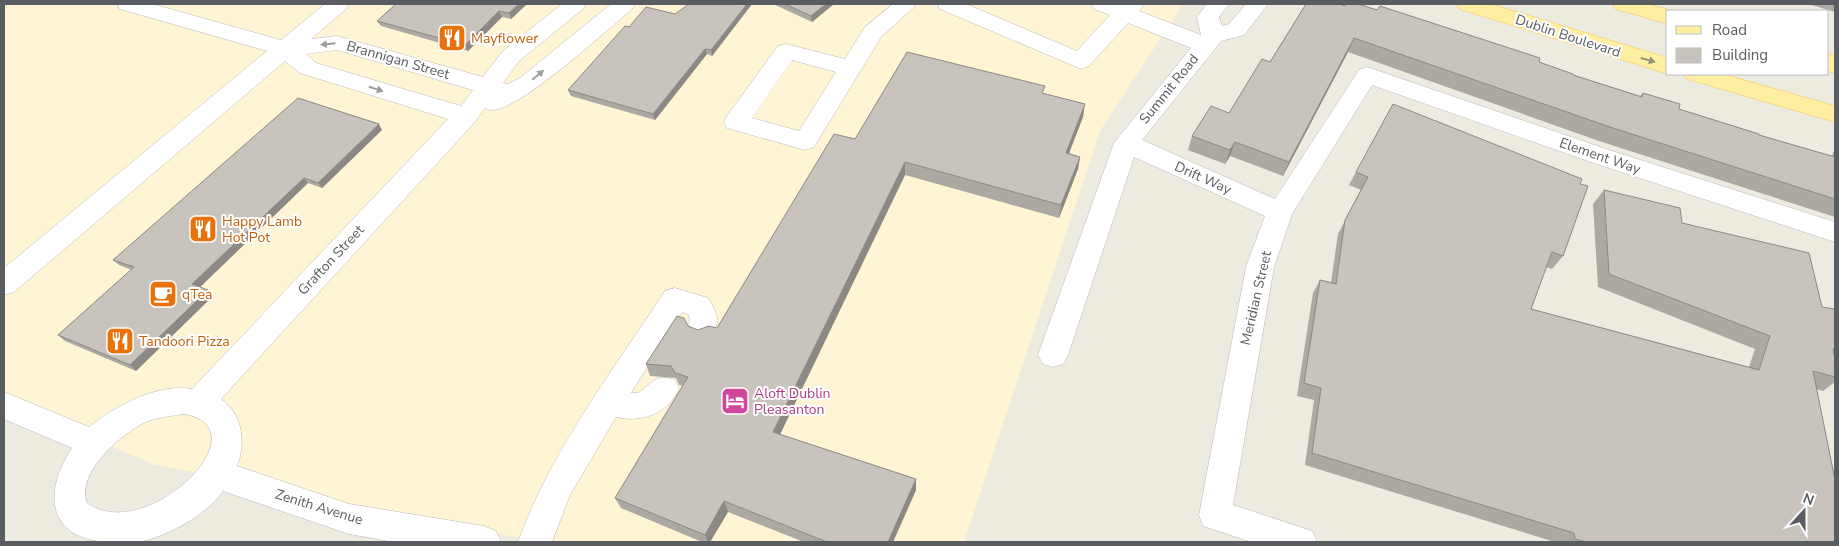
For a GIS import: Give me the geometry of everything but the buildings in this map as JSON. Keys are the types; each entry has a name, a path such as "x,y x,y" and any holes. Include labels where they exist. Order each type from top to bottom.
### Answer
{"main road":[{"name":"Dublin Boulevard","path":"1468,4 1666,65"},
{"path":"1624,4 1666,16"},
{"path":"1699,75 1835,114"},
{"path":"1746,88 1835,110"}],"street":[{"name":"Brannigan Street","path":"128,4 284,49 308,68 466,116"},
{"path":"4,284 338,4"},
{"name":"Grafton Street","path":"499,90 511,56 575,4"},
{"name":"Grafton Street","path":"197,404 466,116 499,90 528,84 624,4"},
{"path":"851,68 786,51 736,122 805,141 851,68 873,32 906,4"},
{"path":"948,4 1081,61 1129,8"},
{"path":"1102,4 1129,8 1209,40 1236,30 1257,4"},
{"path":"1209,40 1208,17 1218,4"},
{"name":"Summit Road","path":"1126,143 1209,40"},
{"name":"Brannigan Street","path":"284,49 337,43 499,90"},
{"name":"Meridian Street","path":"1300,542 1215,515 1260,268 1280,212 1367,75"},
{"name":"Element Way","path":"1367,75 1496,122 1692,188 1835,232"},
{"path":"1054,355 1126,143"},
{"name":"Drift Way","path":"1126,143 1280,212"},
{"path":"535,542 557,488 674,299 698,306 704,317 702,328"},
{"path":"610,402 634,408 651,403 664,389"},
{"path":"184,401 197,404 204,405 220,415 227,431 226,452 217,474 198,495 173,514 145,527 118,531 94,528 78,518 69,503 70,484 78,463 93,443 113,425 137,412 161,404 184,401"},
{"path":"4,405 93,443"},
{"name":"Zenith Avenue","path":"217,474 350,519 484,542"}],"shaded area":[{"path":"4,4 1183,4 1100,131 964,542 539,542 152,464 4,399"}],"place":[{"name":"Mayflower","path":"452,38"},
{"name":"Happy Lamb Hot Pot","path":"203,229"},
{"name":"qTea","path":"163,294"},
{"name":"Tandoori Pizza","path":"120,341"},
{"name":"Aloft Dublin Pleasanton","path":"735,401"}]}
